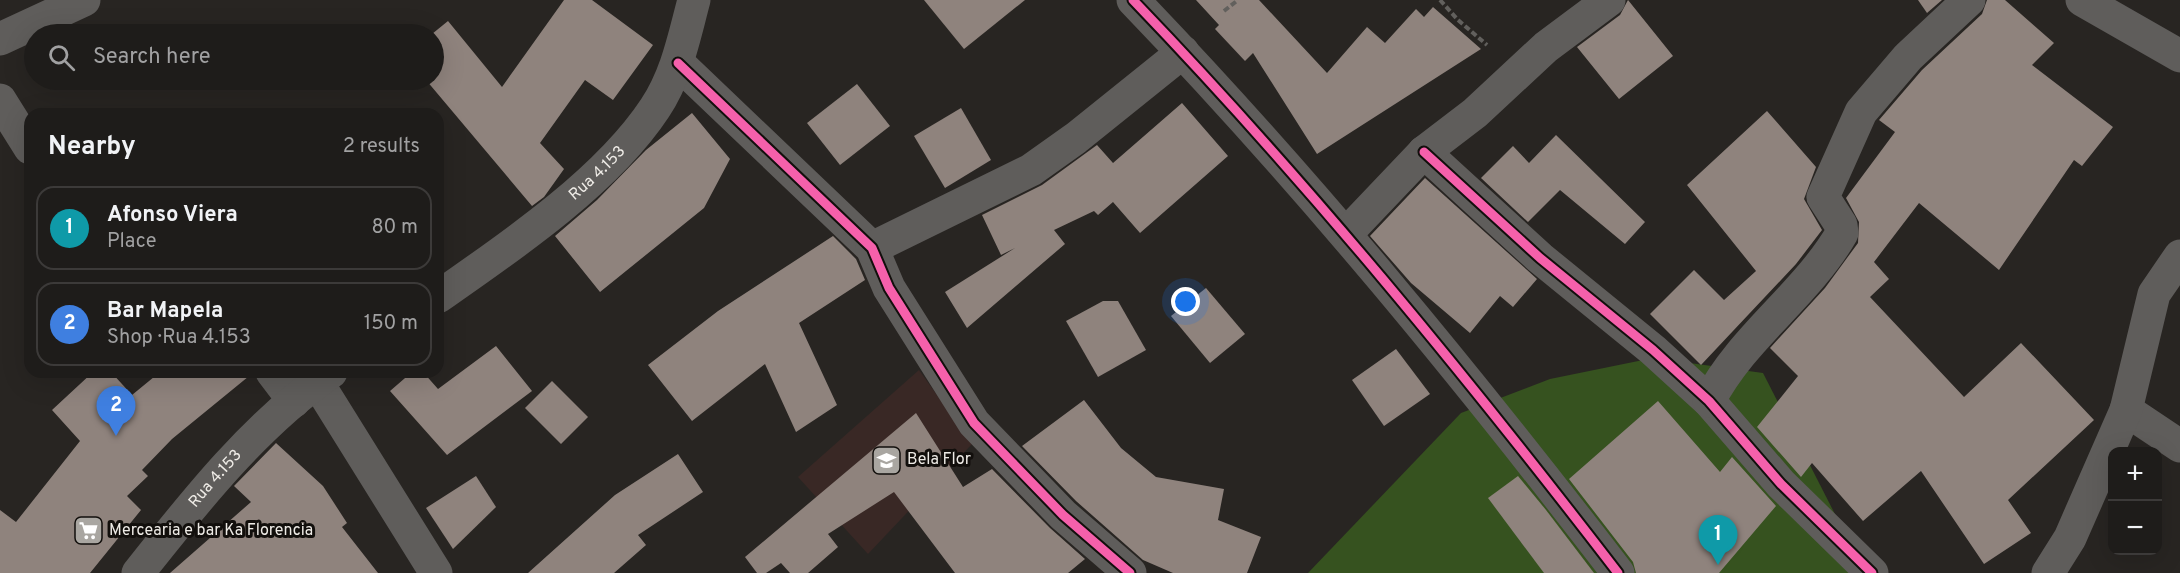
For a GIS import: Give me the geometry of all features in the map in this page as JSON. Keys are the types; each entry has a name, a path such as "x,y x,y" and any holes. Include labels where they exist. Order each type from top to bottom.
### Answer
{"street":[{"path":"32,24 84,0"},
{"name":"Rua 4.153","path":"444,293 564,204 619,151 656,107 678,63 694,0"},
{"path":"1133,0 1183,52 1346,234 1517,441 1618,573"},
{"path":"1346,234 1424,152 1475,112 1516,71 1609,0"},
{"path":"1709,401 1721,378 1803,283 1842,233 1841,225 1823,197 1861,112 1908,57 1969,0"},
{"path":"2082,0 2180,56"},
{"path":"0,39 24,28"},
{"path":"872,248 1031,170 1076,138 1183,52"},
{"path":"678,63 872,248 889,288 974,423 1063,515 1130,573"},
{"path":"0,100 24,138"},
{"path":"1424,152 1540,258 1653,350 1709,401 1781,484 1872,573"},
{"path":"2048,573 2070,538 2126,410 2154,294 2180,256"},
{"path":"291,378 314,385 436,573"},
{"name":"Rua 4.153","path":"138,573 203,491 314,385"},
{"path":"2126,410 2180,446"}],"path":[{"path":"1224,11 1238,0"},
{"path":"1440,0 1458,20 1516,71"}],"shaded area":[{"name":"Bela Flor","path":"919,370 972,444 868,554 798,477"}],"green space":[{"path":"1653,358 1763,373 1865,573 1308,573 1461,413 1550,379"}],"building":[{"path":"564,0 592,0 653,45 613,100 585,80 540,143 564,169 544,197 532,206 434,90 444,90 444,24 448,21 502,87"},
{"path":"924,0 1025,0 964,49"},
{"path":"1196,0 1259,0 1327,73 1367,27 1385,43 1416,9 1424,17 1433,7 1481,49 1317,154 1253,53 1245,61 1215,29 1219,25"},
{"path":"1628,0 1673,56 1619,99 1577,47 1620,15"},
{"path":"1918,0 1942,0 1927,13"},
{"path":"1987,0 2005,0 2054,43 2032,65 2113,127 2082,166 2074,160 1999,270 1919,203 1874,262 1889,279 1870,297 1964,397 2021,343 2094,420 2008,500 2031,533 1984,564 1921,471 1863,521 1812,463 1801,477 1757,427 1798,376 1770,348 1825,288 1858,243 1859,222 1846,198 1895,132 1879,120 1922,70 1982,14"},
{"path":"857,84 890,126 840,165 807,123"},
{"path":"1182,103 1228,156 1140,233 1113,202 1098,215 1094,211 1054,230 1065,244 967,328 945,292 1015,248 1001,255 982,215 1042,185 1097,145 1113,163"},
{"path":"961,108 991,160 945,188 914,136"},
{"path":"1767,111 1816,167 1804,199 1822,230 1796,264 1701,365 1650,314 1694,270 1724,300 1756,271 1687,185"},
{"path":"692,113 730,159 704,208 600,292 555,236 597,200 646,150"},
{"path":"1556,135 1645,222 1625,244 1560,190 1528,222 1481,178 1513,146 1529,163"},
{"path":"1425,178 1537,279 1513,307 1500,296 1470,333 1411,283 1370,236"},
{"path":"833,236 856,259 865,280 799,323 837,405 796,432 765,364 692,421 648,365 718,311"},
{"path":"1206,288 1245,334 1210,363 1171,316"},
{"path":"1103,301 1118,301 1146,350 1098,377 1066,321"},
{"path":"496,346 532,391 447,455 390,391 405,378 428,378 438,389"},
{"path":"1396,349 1430,394 1384,426 1352,380"},
{"path":"87,378 116,378 132,395 153,378 247,378 172,439 142,470 148,476 127,496 141,510 90,573 0,573 0,510 16,522 80,441 52,410"},
{"path":"552,381 588,417 561,444 525,408"},
{"path":"1084,400 1121,448 1156,477 1224,489 1218,520 1261,537 1247,573 1173,573 1143,560 1076,501 1022,446"},
{"path":"1658,401 1720,472 1732,457 1776,506 1719,573 1636,573 1633,562 1569,479"},
{"path":"916,413 963,487 992,469 1050,528 1085,559 1068,573 955,573 894,492 828,534 838,547 808,573 790,573 781,563 766,573 757,573 745,557"},
{"path":"276,443 323,486 347,523 342,527 378,573 170,573 251,502 234,486"},
{"path":"678,454 703,492 638,535 646,545 614,573 528,573 615,495"},
{"path":"476,476 496,507 453,549 426,508"},
{"path":"1518,476 1594,573 1544,573 1488,498"}],"cycle path":[{"path":"1133,0 1198,68 1323,208 1443,352 1618,573"},
{"path":"678,63 872,248 889,288 974,423 1063,515 1130,573"},
{"path":"1424,152 1540,258 1653,350 1709,401 1781,484 1872,573"}],"place":[{"name":"Bar Mapela","path":"116,436"},
{"name":"Bela Flor","path":"886,460"},
{"name":"Mercearia e bar Ka Florencia","path":"88,531"},
{"name":"Afonso Viera","path":"1718,565"}]}
